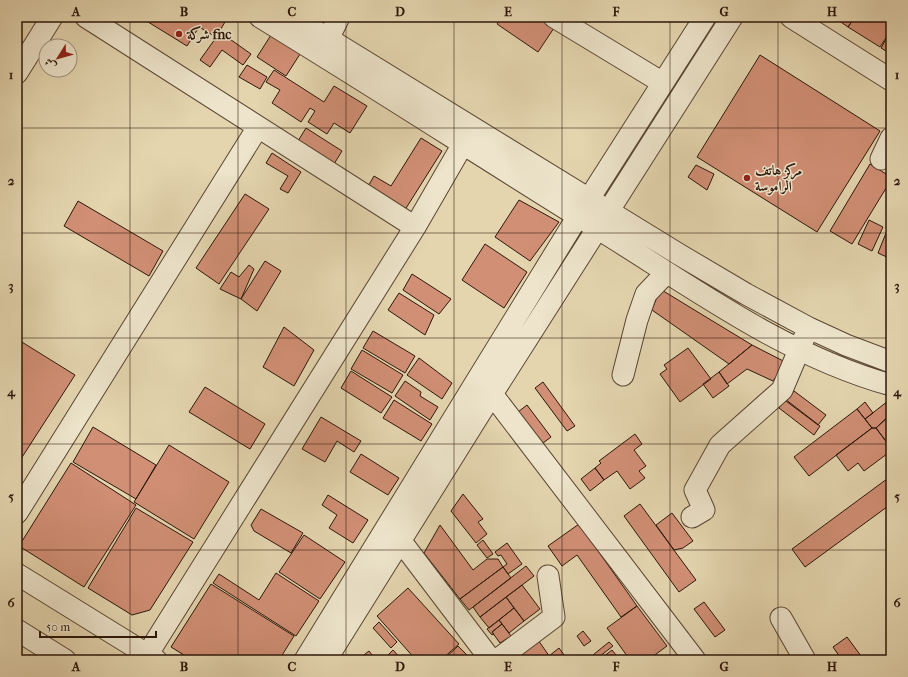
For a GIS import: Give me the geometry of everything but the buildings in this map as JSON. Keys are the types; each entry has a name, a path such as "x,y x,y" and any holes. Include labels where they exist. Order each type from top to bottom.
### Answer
{"street":[{"path":"17,73 52,17"},
{"path":"86,17 415,227"},
{"path":"260,17 463,144 584,208 609,210 746,294 808,328 852,348 891,362"},
{"path":"293,17 584,208 598,228 666,273 750,323 798,349 847,370 891,385"},
{"path":"328,39 339,17"},
{"path":"305,660 584,208 705,17"},
{"path":"326,660 492,394 732,17"},
{"path":"791,17 891,80"},
{"path":"567,20 663,83"},
{"path":"17,513 258,127"},
{"path":"881,159 891,138"},
{"path":"17,574 149,658 415,227 463,144"},
{"path":"623,375 637,320 646,294 666,273"},
{"path":"692,518 704,510 695,490 720,445 782,390 808,328"},
{"path":"492,394 695,660"},
{"path":"400,540 491,660"},
{"path":"497,660 554,617 548,576"},
{"path":"781,618 805,660"},
{"path":"17,630 53,657"}],"place":[{"name":"شركة fnc","path":"179,34"},
{"name":"مركز هاتف الراموسة","path":"747,178"}]}
